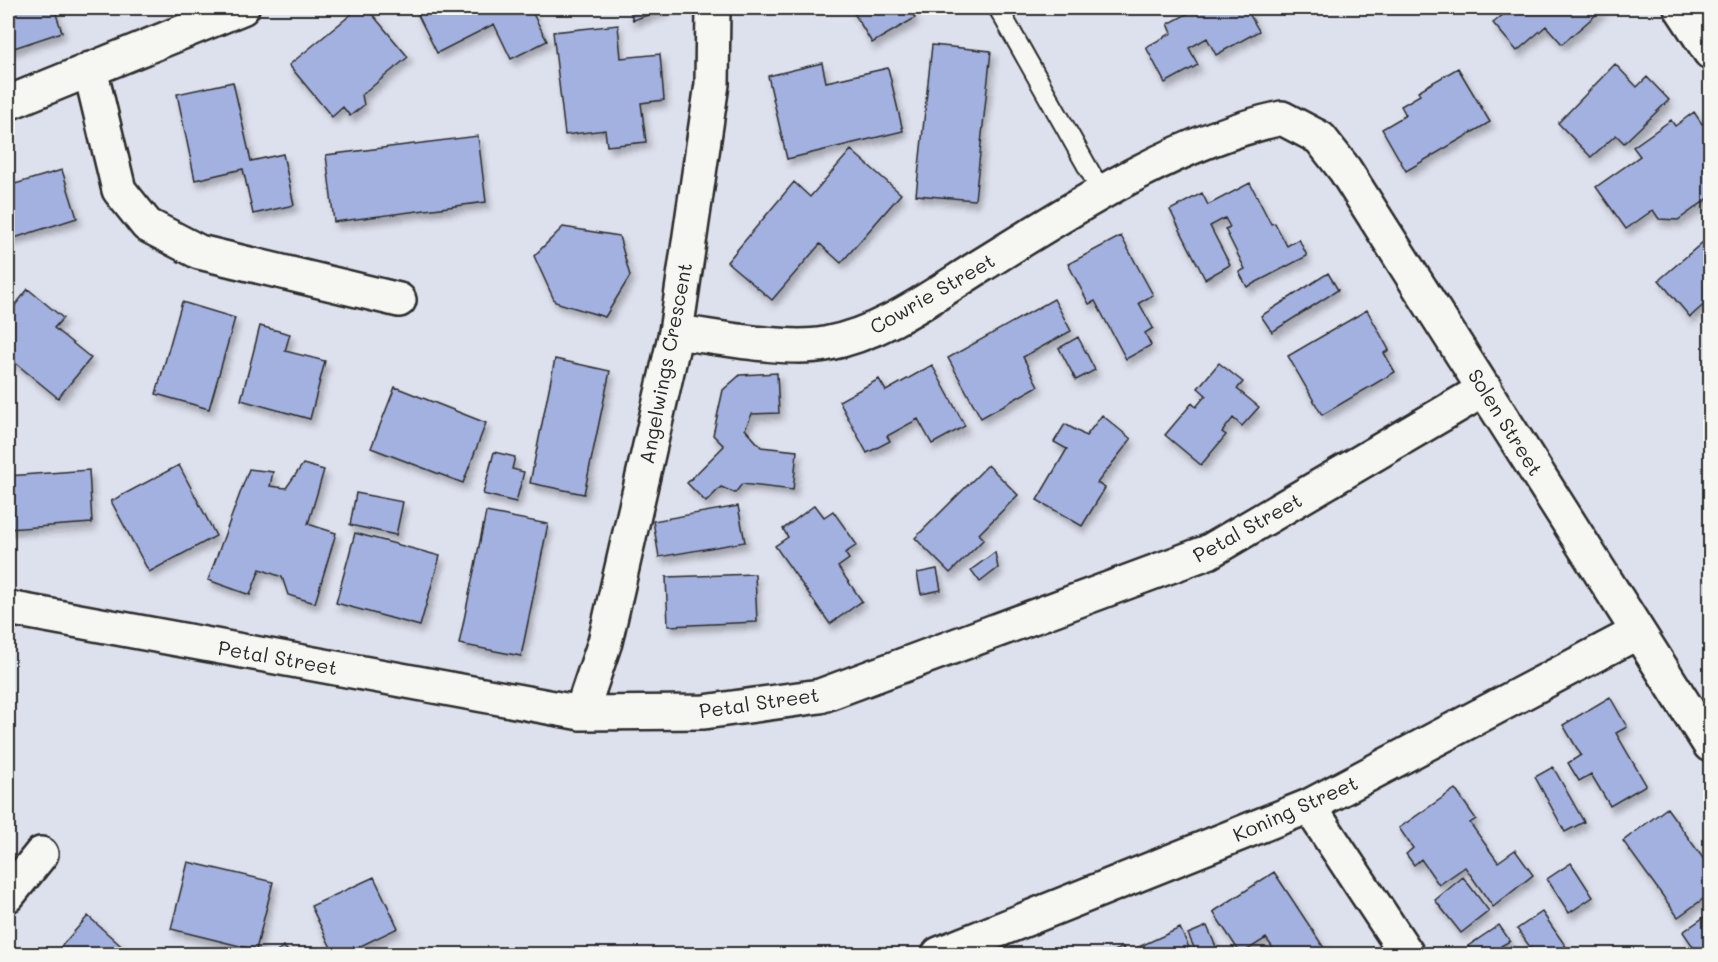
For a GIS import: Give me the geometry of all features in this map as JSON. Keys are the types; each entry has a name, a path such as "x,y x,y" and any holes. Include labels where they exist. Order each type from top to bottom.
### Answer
{"street":[{"path":"8,103 242,8"},
{"name":"Angelwings Crescent","path":"581,713 605,642 675,332 712,84 713,8"},
{"path":"1681,8 1709,47"},
{"path":"90,69 119,190 147,225 199,252 399,300"},
{"name":"Cowrie Street","path":"675,332 770,344 823,344 880,328 1101,191 1239,127 1282,118"},
{"name":"Solen Street","path":"1282,118 1320,138 1344,170 1710,744"},
{"name":"Petal Street","path":"8,608 581,713 704,712 820,696 1208,552 1485,389"},
{"name":"Koning Street","path":"939,954 1309,806 1638,632"},
{"path":"1309,806 1407,954"},
{"path":"8,894 41,854"}],"lane":[{"path":"998,8 1101,191"}],"building":[{"path":"8,8 54,8 62,32 8,50"},
{"path":"359,8 367,8 408,57 362,95 364,105 350,116 343,107 332,117 289,65"},
{"path":"422,8 530,8 547,41 511,59 494,24 437,53 416,11"},
{"path":"629,8 666,8 666,9 633,20"},
{"path":"851,8 909,8 915,18 872,43"},
{"path":"1184,8 1238,8 1240,11 1246,8 1259,31 1216,55 1207,38 1189,48 1198,65 1165,83 1146,47 1172,33 1168,24 1187,14"},
{"path":"1511,8 1604,8 1562,44 1546,26 1517,51 1493,23"},
{"path":"618,25 621,58 660,54 664,100 641,103 646,142 607,146 605,130 565,135 553,32"},
{"path":"932,45 991,51 975,200 916,195"},
{"path":"822,63 826,82 888,68 903,131 787,159 768,76"},
{"path":"1615,64 1637,87 1647,77 1669,100 1624,143 1616,135 1591,157 1558,123"},
{"path":"1458,68 1490,122 1406,171 1382,129 1406,115 1401,106 1420,95 1418,91"},
{"path":"233,82 251,161 283,154 294,205 253,214 243,169 195,180 177,94"},
{"path":"1694,112 1702,124 1709,119 1710,122 1710,197 1678,220 1659,219 1653,210 1626,229 1596,187 1640,156 1633,147 1671,120 1675,126"},
{"path":"478,136 486,202 334,222 326,155"},
{"path":"851,150 901,194 841,263 820,244 772,300 727,262 794,182 810,197"},
{"path":"62,170 77,218 8,240 8,186"},
{"path":"1250,183 1271,224 1275,223 1287,246 1299,239 1307,256 1247,287 1239,272 1245,269 1225,229 1230,227 1225,218 1210,226 1230,265 1205,279 1170,210 1202,193 1208,205"},
{"path":"563,227 619,236 630,276 605,317 555,302 534,256"},
{"path":"1121,236 1153,295 1139,303 1153,328 1145,333 1151,345 1126,359 1095,301 1089,304 1068,264"},
{"path":"1710,236 1710,299 1690,317 1659,280"},
{"path":"1328,273 1338,290 1272,332 1261,316"},
{"path":"28,289 63,318 54,328 91,358 58,398 8,357 8,314"},
{"path":"1054,299 1071,331 1023,357 1038,386 981,418 948,358"},
{"path":"182,302 235,318 209,409 156,394"},
{"path":"1367,310 1389,350 1384,353 1395,372 1322,415 1288,356"},
{"path":"260,326 290,334 285,351 325,361 310,419 241,400"},
{"path":"1078,337 1095,370 1076,380 1059,348"},
{"path":"555,359 610,371 584,494 530,483"},
{"path":"1219,363 1243,382 1237,389 1259,407 1242,426 1233,418 1222,432 1226,435 1201,465 1165,435 1192,403 1196,407 1206,395 1198,388"},
{"path":"932,365 965,426 932,444 918,419 887,436 890,441 867,453 839,401 879,379 886,391"},
{"path":"777,373 779,413 752,414 745,429 761,447 797,451 793,490 742,484 735,493 721,487 706,502 687,483 724,446 713,435 723,390 740,375"},
{"path":"395,387 486,423 463,483 371,448"},
{"path":"1102,415 1131,439 1097,483 1105,488 1082,526 1037,500 1067,449 1054,442 1065,424 1086,436"},
{"path":"494,452 515,457 512,469 524,472 516,502 483,494"},
{"path":"303,464 324,470 308,524 336,533 315,603 288,595 282,577 260,569 250,595 208,580 249,469 273,472 270,486 286,488"},
{"path":"179,465 216,536 149,572 111,501"},
{"path":"988,465 1018,495 979,534 984,539 950,573 915,538"},
{"path":"89,470 92,523 8,529 8,476"},
{"path":"356,493 403,502 396,535 350,525"},
{"path":"815,505 824,517 833,511 857,545 845,553 849,559 838,567 862,601 830,624 775,546 788,537 783,529"},
{"path":"738,506 745,542 659,557 653,521"},
{"path":"486,512 548,524 521,656 459,644"},
{"path":"355,533 440,556 420,626 336,603"},
{"path":"995,552 998,568 980,582 971,570"},
{"path":"937,569 941,590 921,594 917,573"},
{"path":"755,574 757,622 668,626 666,577"},
{"path":"1610,697 1627,727 1616,733 1646,785 1610,806 1591,774 1579,781 1568,763 1581,755 1563,725"},
{"path":"1553,767 1584,822 1565,832 1535,777"},
{"path":"1455,789 1476,819 1470,823 1498,862 1515,850 1533,875 1493,907 1465,867 1439,885 1421,859 1414,865 1406,854 1413,848 1399,828"},
{"path":"1667,808 1710,868 1710,894 1678,917 1623,841"},
{"path":"188,862 273,882 256,950 171,929"},
{"path":"1571,863 1593,897 1569,913 1547,879"},
{"path":"1274,872 1328,954 1277,954 1266,938 1241,954 1213,912"},
{"path":"374,877 398,928 344,954 334,954 311,906"},
{"path":"1463,877 1489,911 1461,933 1435,900"},
{"path":"1542,912 1571,954 1535,954 1517,929"},
{"path":"1710,913 1710,954 1698,954 1683,932"},
{"path":"88,916 130,954 63,954 58,950"},
{"path":"1499,925 1510,941 1501,946 1507,954 1473,954 1468,946"},
{"path":"1207,926 1219,954 1197,954 1188,934"},
{"path":"1180,928 1192,954 1132,954 1132,950"},
{"path":"283,946 291,954 275,954"},
{"path":"1123,947 1126,954 1108,954"}]}
